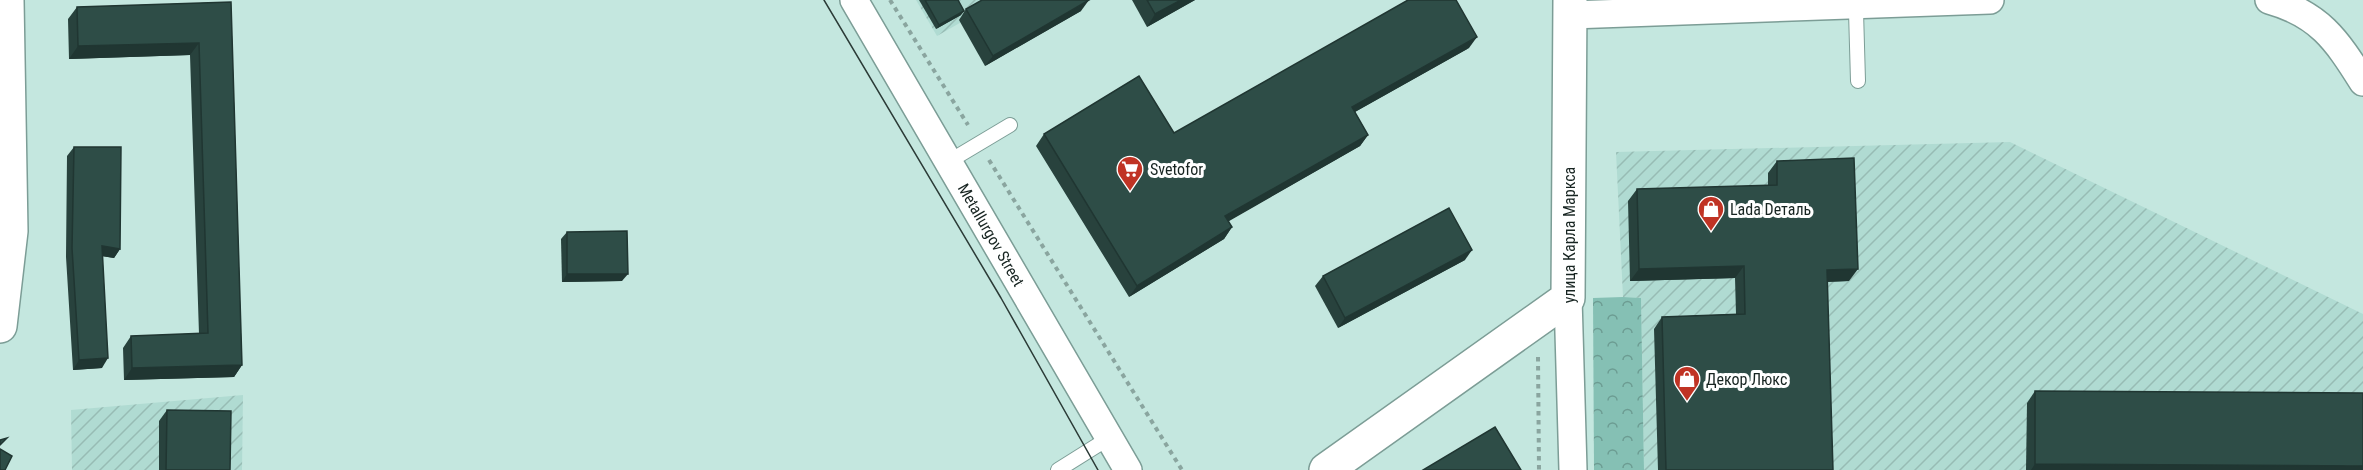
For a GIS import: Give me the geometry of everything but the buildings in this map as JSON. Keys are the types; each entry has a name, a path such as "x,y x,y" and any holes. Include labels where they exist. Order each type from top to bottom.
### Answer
{"main road":[{"path":"0,326 11,231 7,0"},
{"name":"улица Карла Маркса","path":"1568,298 1571,8"},
{"path":"1326,470 1568,298"}],"street":[{"name":"Metallurgov Street","path":"854,0 1128,470"},
{"path":"1571,8 1990,0"},
{"path":"2284,2 2313,19 2337,42 2363,82"},
{"name":"улица Карла Маркса","path":"1568,298 1573,470"}],"lane":[{"path":"1854,4 1858,81"},
{"path":"948,162 1010,125"},
{"path":"1058,470 1109,438"}],"path":[{"path":"890,0 1182,470"},
{"path":"1538,320 1539,470"}],"shaded area":[{"path":"916,0 1000,0 937,36"},
{"path":"2010,142 2363,314 2363,470 1644,470 1641,298 1623,297 1616,152"},
{"path":"243,395 242,470 72,470 71,410"}],"green space":[{"path":"1593,298 1641,298 1644,470 1594,470"}],"tram line":[{"path":"824,0 1001,298 1098,470"}],"place":[{"name":"Svetofor","path":"1130,192"},
{"name":"Lada Dеталь","path":"1711,232"},
{"name":"Декор Люкс","path":"1687,402"}]}
